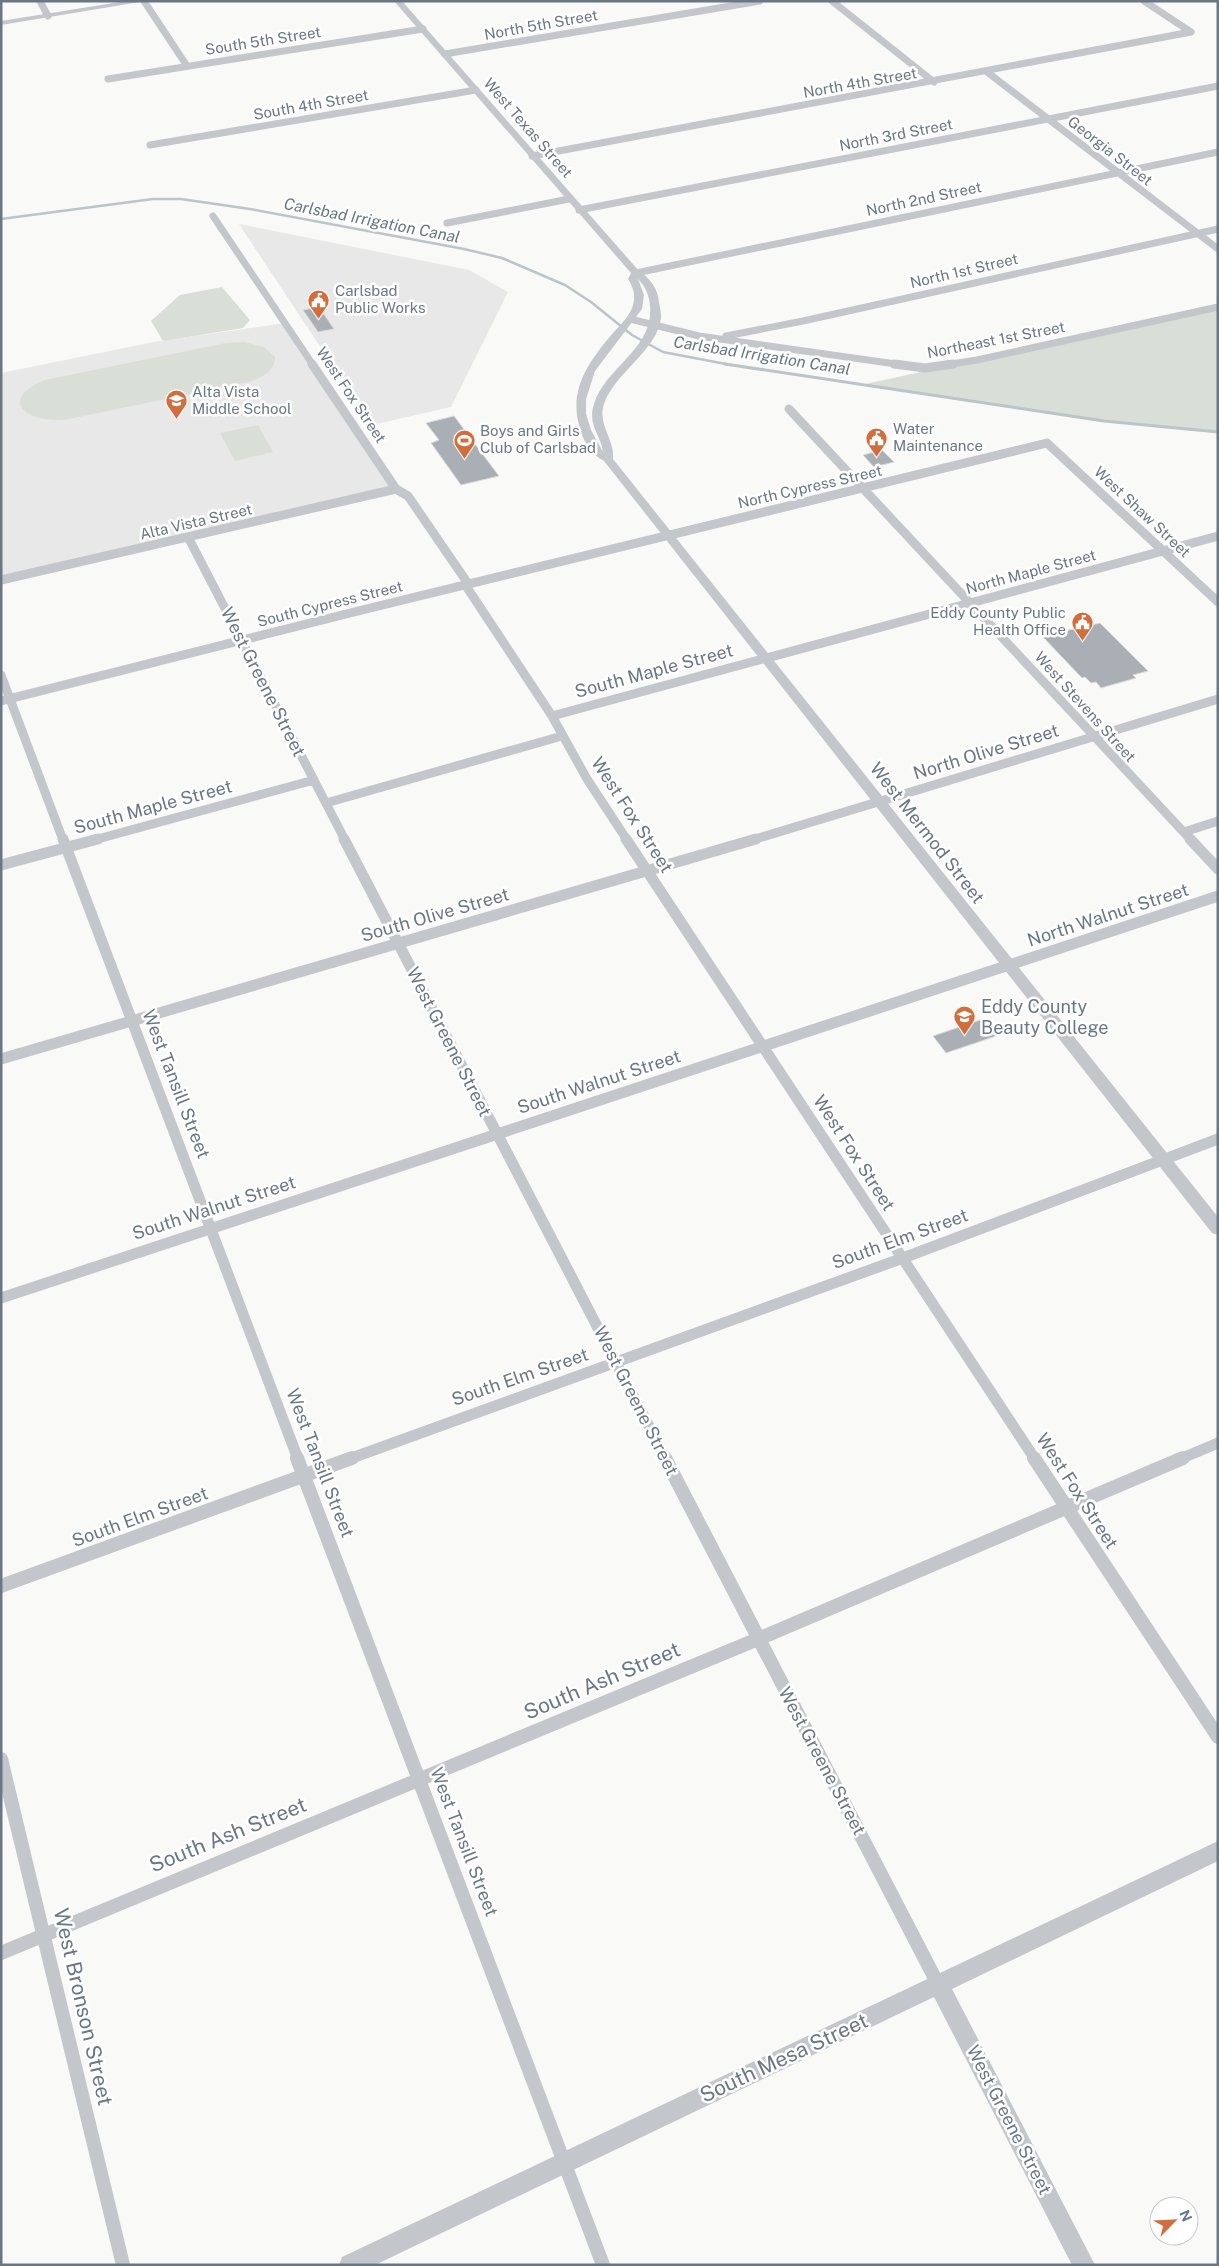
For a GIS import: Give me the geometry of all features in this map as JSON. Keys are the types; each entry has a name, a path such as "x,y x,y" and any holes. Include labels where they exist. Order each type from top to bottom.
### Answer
{"street":[{"path":"40,1 48,16"},
{"path":"1,23 143,1 186,66"},
{"name":"West Texas Street","path":"398,1 579,210 636,274 642,278 653,294 656,308 654,328"},
{"path":"699,1 709,10"},
{"name":"North 5th Street","path":"445,54 760,1"},
{"path":"832,1 934,82"},
{"name":"North 4th Street","path":"532,156 934,82 1192,32 1144,1"},
{"name":"South 5th Street","path":"108,79 423,29"},
{"name":"Georgia Street","path":"987,72 1218,249"},
{"name":"North 3rd Street","path":"579,210 1218,86"},
{"name":"South 4th Street","path":"150,145 476,90"},
{"name":"North 2nd Street","path":"636,274 1218,152"},
{"path":"447,222 570,199"},
{"name":"West Fox Street","path":"214,216 396,490 408,496 467,585 552,716 562,736 647,871 1218,1737"},
{"name":"North 1st Street","path":"716,337 802,321 1218,229"},
{"path":"636,274 633,279 638,290 639,303 630,319 594,362 582,384 580,394 581,418 587,435 597,452 608,459 609,450 603,440 598,424 598,403 609,383 640,349 654,328"},
{"name":"Northeast 1st Street","path":"630,319 654,328 699,336 925,368 977,360 1218,307"},
{"name":"West Stevens Street","path":"789,409 1218,869"},
{"name":"North Cypress Street","path":"667,535 1047,443"},
{"name":"West Shaw Street","path":"1047,443 1218,602"},
{"name":"West Mermod Street","path":"608,459 1218,1229"},
{"name":"Alta Vista Street","path":"1,580 396,490"},
{"name":"South Cypress Street","path":"6,700 667,535"},
{"name":"North Maple Street","path":"764,658 1218,536"},
{"name":"West Greene Street","path":"188,538 1084,2265"},
{"name":"South Maple Street","path":"552,716 764,658"},
{"name":"West Tansill Street","path":"1,675 6,700 66,847 211,1227 603,2265"},
{"name":"North Olive Street","path":"879,801 1218,699"},
{"path":"326,803 562,736"},
{"name":"South Maple Street","path":"1,865 314,780"},
{"name":"South Olive Street","path":"1,1060 879,801"},
{"path":"1184,832 1218,821"},
{"name":"North Walnut Street","path":"1008,965 1218,896"},
{"name":"South Walnut Street","path":"1,1298 1008,965"},
{"name":"South Elm Street","path":"1,1586 463,1416 903,1258 1218,1140"},
{"name":"South Ash Street","path":"1,1953 758,1639 1218,1443"},
{"name":"West Bronson Street","path":"1,1759 123,2265"},
{"name":"South Mesa Street","path":"350,2265 1218,1851"}],"shaded area":[{"path":"239,224 469,270 508,292 451,407 372,425"},
{"path":"222,287 250,320 243,328 163,341 151,321 180,295"},
{"path":"1218,307 1218,432 1104,421 861,385"},
{"name":"Alta Vista Middle School","path":"285,323 396,489 1,580 1,373 154,342"},
{"path":"244,342 264,347 275,357 273,367 258,379 64,420 48,420 33,416 21,406 20,401 26,391 45,380 226,343"},
{"path":"258,425 273,452 235,461 220,433"}],"building":[{"name":"Carlsbad Public Works","path":"319,307 334,329 318,332 303,310"},
{"name":"Boys and Girls Club of Carlsbad","path":"454,416 499,476 461,485 431,443 439,440 426,423"},
{"name":"Water Maintenance","path":"882,450 894,462 874,467 863,455"},
{"path":"1100,623 1148,671 1133,675 1136,678 1101,688 1096,682 1091,683 1085,677 1082,678 1042,636"},
{"name":"Eddy County Beauty College","path":"983,1019 996,1036 946,1053 933,1036"}],"waterway":[{"name":"Carlsbad Irrigation Canal","path":"1,219 153,199 181,199 250,209 464,249 502,258 565,285 591,302 632,335 663,352 729,365"},
{"name":"Carlsbad Irrigation Canal","path":"729,365 1104,421 1218,432"}],"place":[{"name":"Carlsbad Public Works","path":"319,319"},
{"name":"Alta Vista Middle School","path":"176,420"},
{"name":"Water Maintenance","path":"877,457"},
{"name":"Boys and Girls Club of Carlsbad","path":"464,459"},
{"name":"Eddy County Public Health Office","path":"1082,641"},
{"name":"Eddy County Beauty College","path":"965,1036"}]}
